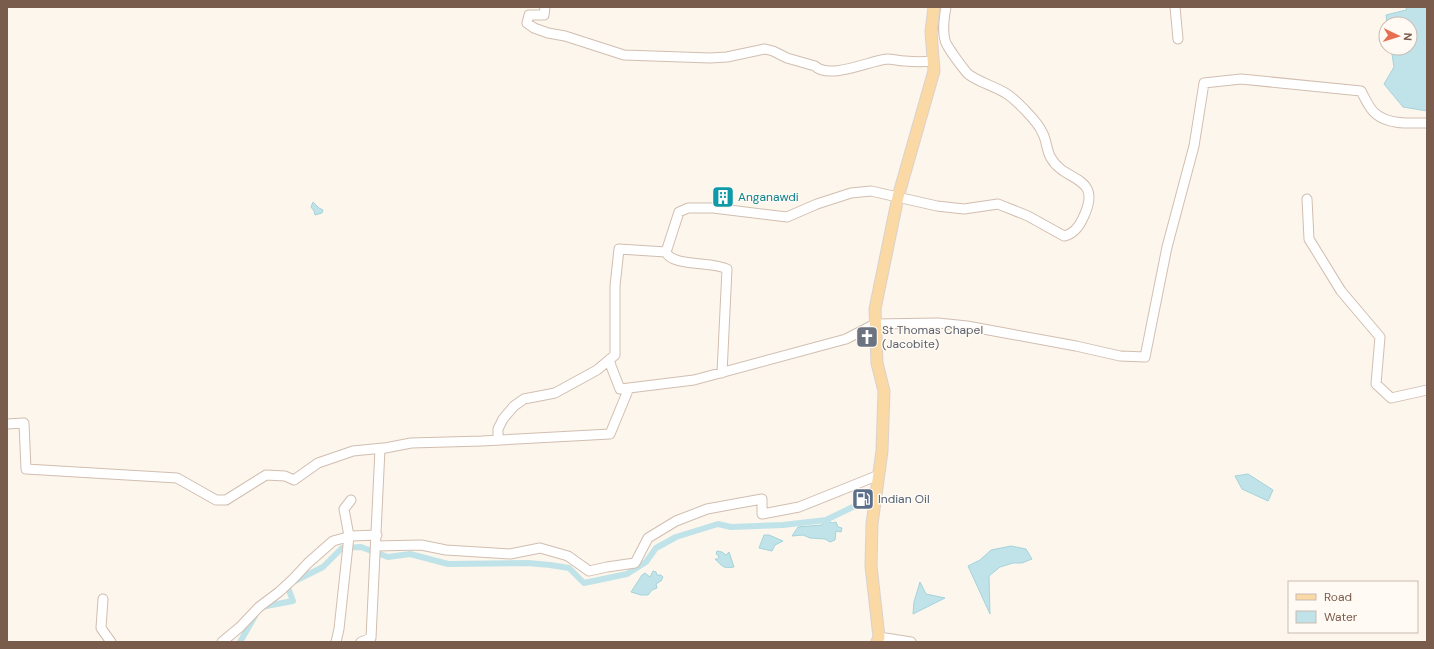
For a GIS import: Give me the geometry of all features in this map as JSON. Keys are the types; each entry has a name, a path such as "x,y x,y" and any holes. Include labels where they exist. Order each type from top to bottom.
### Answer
{"main road":[{"path":"878,639 871,566 872,524 882,451 884,391 877,363 875,309 898,197 934,71 931,32 934,7"}],"street":[{"path":"545,7 544,15 529,15 526,23 534,28 548,33 565,36 624,55 710,58 727,57 764,49 825,70 843,70 888,59 922,62 933,61"},
{"path":"666,252 679,212 688,208 713,208 787,217 816,204 851,193 871,191 937,206 964,209 998,204 1028,216 1064,236 1072,234 1080,225 1086,212 1089,196 1085,186 1076,178 1060,170 1050,158 1043,133 1037,123 1008,94 968,74 945,41 943,21 946,7"},
{"path":"1175,7 1178,39"},
{"path":"610,359 611,366 620,389 694,380 722,373 846,340 876,324 938,323 967,326 1076,346 1120,356 1145,357 1167,247 1194,146 1204,83 1241,79 1361,91 1375,114 1386,120 1410,123 1427,123"},
{"path":"1307,199 1309,239 1341,291 1380,337 1376,384 1391,398 1427,390"},
{"path":"498,440 498,430 503,419 519,402 524,399 556,393 597,370 615,355 615,286 619,249 666,252 671,258 685,262 710,264 727,269 722,373"},
{"path":"7,424 24,422 26,469 177,478 216,500 226,500 266,475 285,476 294,480 318,463 353,451 411,443 610,434 629,388"},
{"path":"361,642 371,638 380,449 383,448"},
{"path":"376,546 421,544 446,550 510,554 540,548 568,556 589,571 635,562 648,538 676,521 707,509 762,499 762,514 799,507 879,475"},
{"path":"336,642 339,629 349,536 344,509 351,500"},
{"path":"222,642 240,627 251,614 280,592 308,563 333,541 349,536 377,535"},
{"path":"103,598 101,628 111,642"},
{"path":"878,639 912,642"}],"water":[{"path":"1407,7 1427,7 1427,111 1403,107 1384,84 1394,67 1392,56 1418,56 1418,16 1386,16 1406,10"},
{"path":"313,202 323,210 322,213 315,215 311,207"},
{"path":"1248,474 1273,490 1268,501 1242,489 1235,476"},
{"path":"826,520 832,523 836,522 838,527 842,528 841,532 836,531 835,540 830,542 825,539 810,538 803,535 792,536 798,527 822,525"},
{"path":"764,535 769,535 783,541 775,545 772,551 759,548"},
{"path":"1011,546 1026,549 1032,559 1022,563 1013,563 1000,567 989,576 990,614 968,566 980,560 991,550"},
{"path":"717,551 726,555 729,552 734,567 725,567 719,563 715,559 718,559 719,556 716,554"},
{"path":"653,571 656,572 657,575 661,575 663,577 661,581 656,584 657,588 652,590 648,595 641,595 631,592 642,575 645,573 650,577"},
{"path":"920,582 926,594 945,598 913,614 914,602"}],"waterway":[{"path":"261,607 293,601 287,585 323,567 342,548 361,547 388,557 410,554 448,564 528,563 550,565 569,568 584,583 627,574 646,562 656,548 676,537 718,524 731,527 783,525 826,520 859,504"},
{"path":"240,642 255,616"}],"place":[{"name":"Anganawdi","path":"723,197"},
{"name":"St Thomas Chapel (Jacobite)","path":"867,337"},
{"name":"Indian Oil","path":"863,499"}]}
